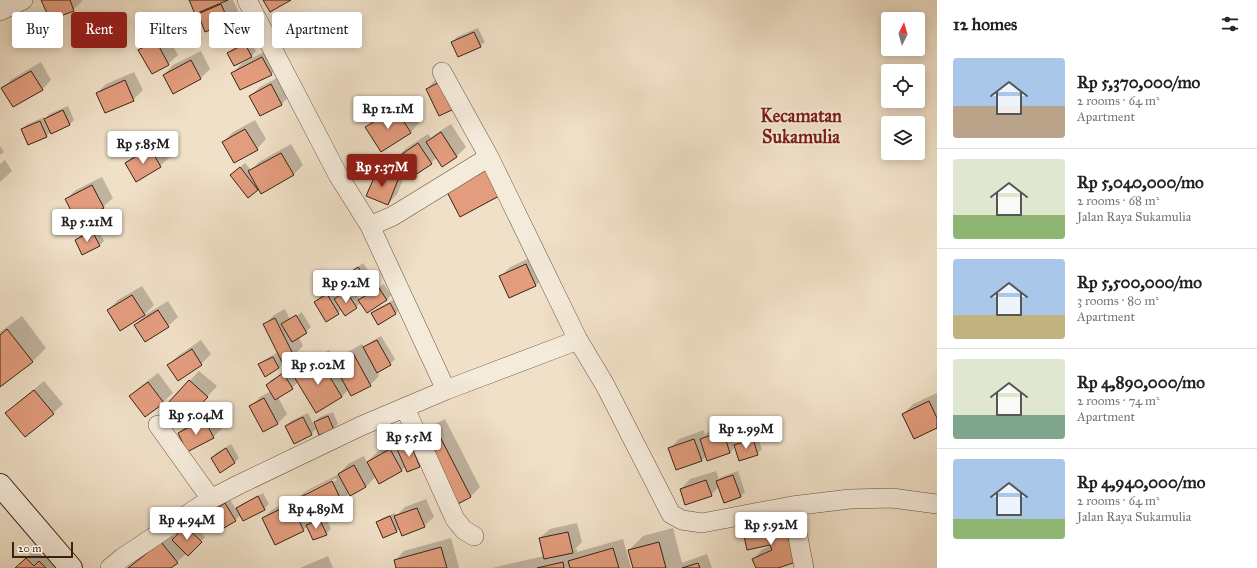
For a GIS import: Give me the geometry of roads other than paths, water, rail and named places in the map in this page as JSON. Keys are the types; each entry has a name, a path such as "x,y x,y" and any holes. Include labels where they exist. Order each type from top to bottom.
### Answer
{"main road":[{"path":"0,485 70,568"}],"street":[{"path":"0,11 23,0"},
{"path":"247,0 338,175 370,226 446,390"},
{"path":"442,72 489,157 578,340 605,385 671,514 682,520 702,523 792,506 850,499 892,498 937,504"},
{"path":"370,226 392,216 489,157"},
{"path":"110,568 122,558 211,499 238,485 361,426 446,390 578,340"},
{"path":"405,408 455,519 464,530 474,536"},
{"path":"158,425 211,499"},
{"path":"792,506 804,568"}],"district":[{"name":"Kecamatan Sukamulia","path":"801,126"}]}
